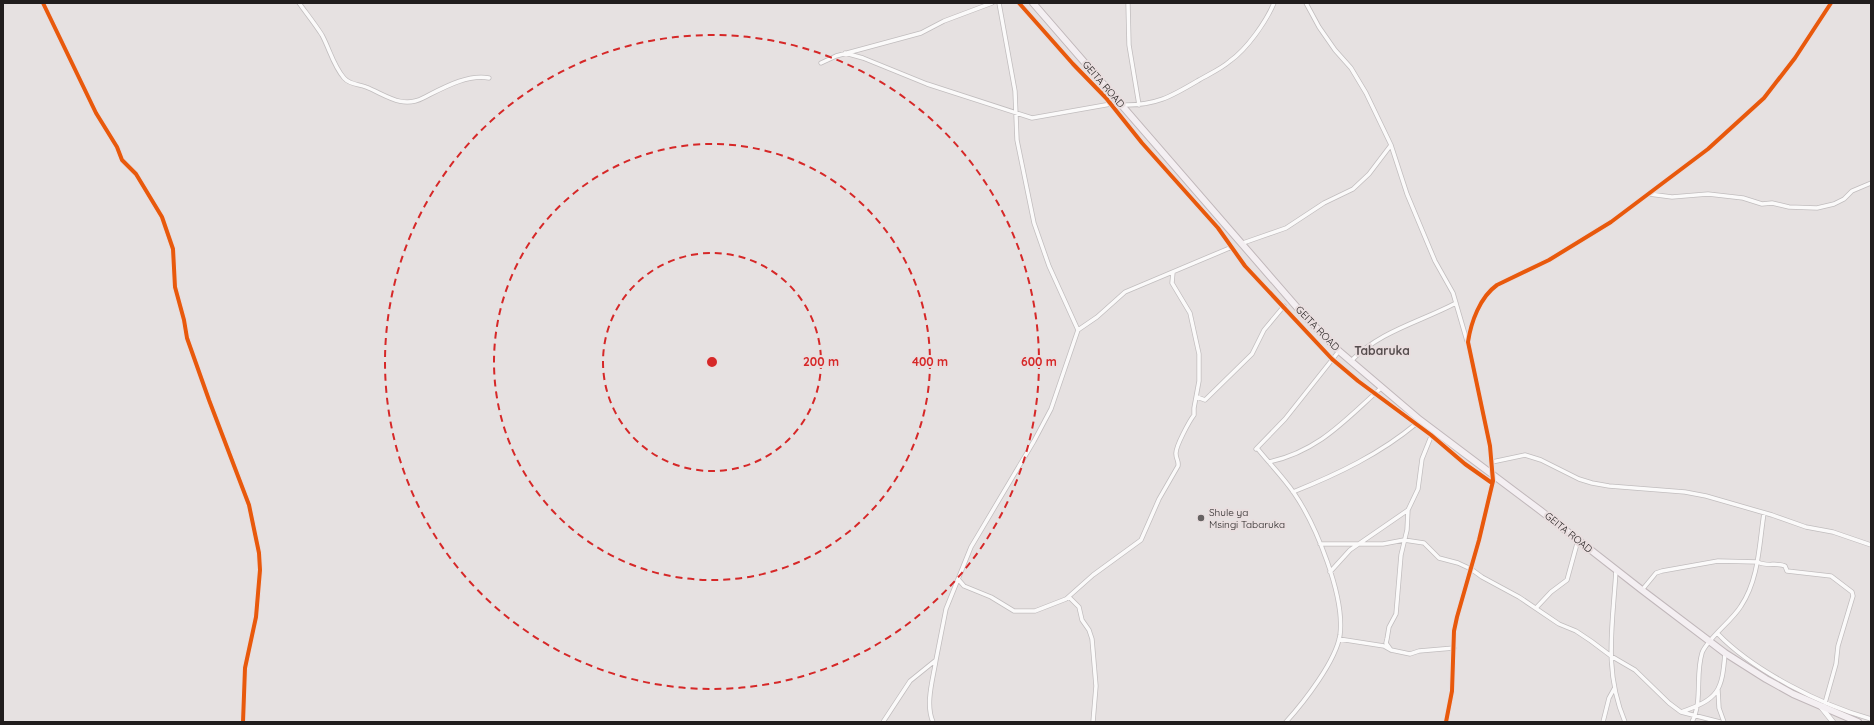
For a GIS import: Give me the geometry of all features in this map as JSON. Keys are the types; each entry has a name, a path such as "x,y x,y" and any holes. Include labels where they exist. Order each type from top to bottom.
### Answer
{"highway":[{"name":"GEITA ROAD","path":"1033,3 1243,243 1301,312 1339,351 1418,422 1493,474 1725,653 1766,679 1858,722"}],"street":[{"path":"43,3 94,108 117,147 122,160 136,174 162,217 172,249 175,287 184,320 187,338 250,510 259,553 260,578 256,627 245,668 243,722"},
{"path":"305,3 300,4 322,36 334,63 346,80 352,84 366,87 393,100 408,102 418,100 441,88 471,78 489,78"},
{"path":"821,63 844,53 921,33 944,21 992,3"},
{"path":"999,3 1003,32 1014,85 1017,140 1025,170 1034,223 1049,266 1078,330"},
{"path":"1019,3 1073,64 1094,83 1142,143 1218,228 1245,266 1332,359 1374,394 1418,422 1390,445 1339,473 1293,492"},
{"path":"1128,3 1129,45 1138,105"},
{"path":"1122,105 1138,105 1173,96 1231,61 1260,27 1274,3"},
{"path":"1306,3 1332,46 1358,78 1391,145 1407,194 1435,261 1453,293 1468,342 1483,411 1492,462 1492,483 1471,569 1457,617 1452,700 1446,722"},
{"path":"1468,342 1474,318 1491,289 1549,260 1620,216 1708,149 1764,98 1795,58 1831,3"},
{"path":"844,53 863,58 927,84 1032,118 1111,104"},
{"path":"1243,243 1286,228 1324,203 1353,189 1365,179 1391,145"},
{"path":"1648,194 1672,197 1708,194 1743,198 1762,204 1772,203 1789,207 1817,208 1834,204 1844,199 1852,191 1871,183"},
{"path":"933,722 930,714 930,702 936,660 942,626 958,579 974,540 1029,449 1051,409 1078,330 1097,317 1125,292 1232,247"},
{"path":"958,579 964,586 991,597 1014,611 1035,611 1052,606 1069,597 1093,575 1141,540 1159,499 1178,466 1179,462 1176,450 1194,416 1194,408 1197,397 1200,360 1198,347 1190,312 1172,283 1173,272"},
{"path":"1351,361 1370,344 1387,334 1456,303"},
{"path":"1197,397 1205,400 1252,354 1264,330 1284,306"},
{"path":"1286,722 1303,702 1334,653 1339,639 1339,610 1330,572 1311,524 1293,492 1257,449 1297,405 1339,351"},
{"path":"1269,462 1284,459 1313,446 1354,413 1381,388"},
{"path":"1391,650 1386,643 1389,627 1396,616 1400,562 1408,510 1418,489 1422,459 1432,433 1465,464 1492,483"},
{"path":"1492,462 1525,455 1538,459 1573,476 1592,483 1609,486 1685,492 1764,513 1806,528 1833,532 1871,545"},
{"path":"1330,572 1343,556 1408,510"},
{"path":"1692,722 1696,716 1698,705 1702,653 1729,622 1749,594 1758,562 1764,513"},
{"path":"1320,544 1383,544 1404,540 1424,543 1439,558 1458,563 1471,569 1536,608 1559,624 1576,631 1591,640 1611,656 1635,670 1681,712 1720,722"},
{"path":"1536,608 1551,592 1567,580 1578,540"},
{"path":"1642,590 1656,573 1718,561 1758,562 1763,564 1784,565 1789,572 1831,576 1853,593 1851,606 1838,646 1836,664 1823,705 1833,722"},
{"path":"1616,570 1612,609 1611,656 1614,689 1625,722"},
{"path":"1069,597 1079,608 1082,620 1089,630 1092,639 1096,686 1093,722"},
{"path":"1718,634 1744,658 1823,705 1871,719"},
{"path":"1339,639 1384,646 1391,650 1410,654 1419,651 1454,648"},
{"path":"1724,722 1719,708 1718,690 1722,680 1725,653"},
{"path":"883,722 910,680 936,660"},
{"path":"1603,722 1609,698 1614,689"},
{"path":"1681,712 1698,705 1718,690"}],"cycle path":[{"path":"43,3 96,113 117,147 122,160 136,174 162,217 173,249 175,287 184,320 187,338 249,505 259,553 260,570 256,617 245,668 243,722"},
{"path":"1019,3 1073,64 1106,98 1142,143 1218,228 1245,266 1332,359 1358,381 1431,435 1465,464 1492,483"},
{"path":"1446,722 1452,691 1454,631 1479,540 1493,481 1490,446 1468,342 1471,326 1477,310 1486,296 1497,285 1549,260 1611,222 1708,149 1764,98 1795,58 1831,3"}],"place":[{"name":"Shule ya Msingi Tabaruka","path":"1201,518"}],"district":[{"name":"Tabaruka","path":"1382,351"}]}
